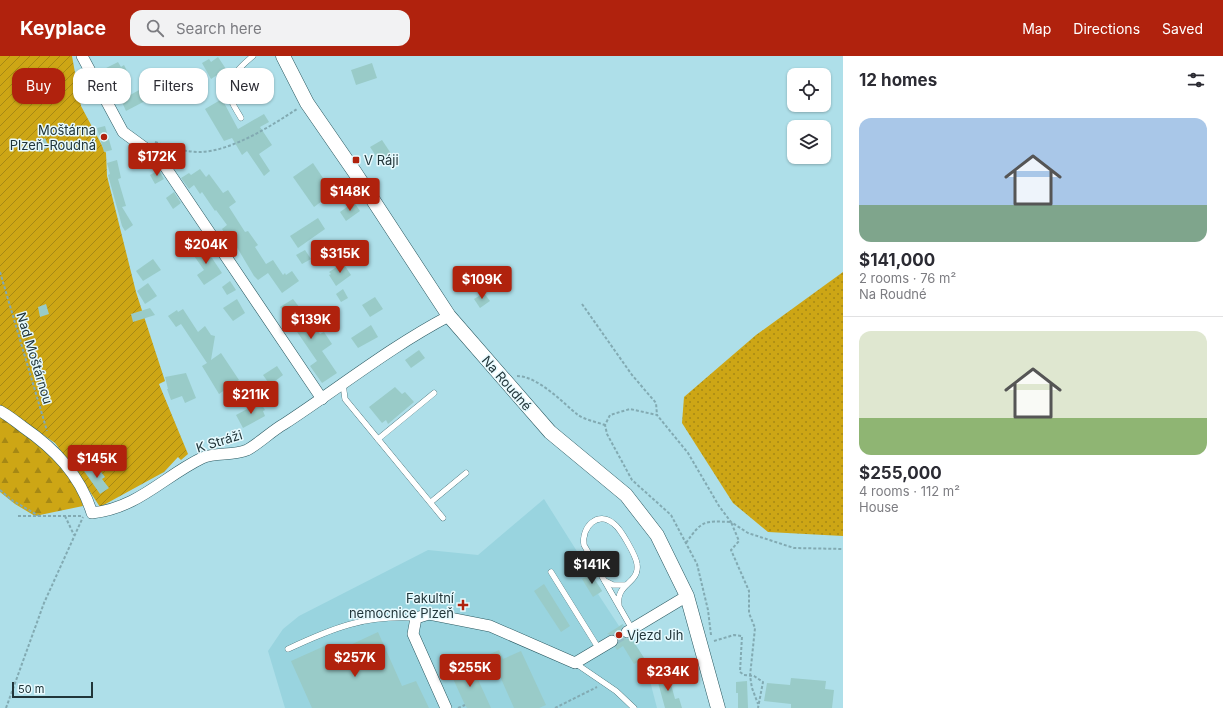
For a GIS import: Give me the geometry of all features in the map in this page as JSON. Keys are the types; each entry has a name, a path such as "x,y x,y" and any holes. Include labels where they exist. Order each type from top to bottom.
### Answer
{"street":[{"path":"82,56 123,132 160,159 322,398"},
{"name":"Na Roudné","path":"283,56 307,103 356,174 449,316 550,432 626,495 657,535 687,596 718,708"},
{"name":"K Stráži","path":"87,515 108,511 142,497 203,458 246,450 343,384 371,362 449,316"},
{"path":"0,412 53,450 73,473 87,498 87,515"},
{"path":"629,631 687,596"},
{"path":"446,708 413,634 416,618 429,614 490,626 575,663 612,641"}],"lane":[{"path":"241,118 229,96 231,84 237,69 253,56"},
{"path":"343,384 345,399 443,518"},
{"path":"378,439 434,393"},
{"path":"431,502 466,473"},
{"path":"619,606 618,595 626,584 635,576 637,564 618,529 614,524 603,519 591,523 584,533 584,545 619,606 629,631"},
{"path":"551,572 599,649"},
{"path":"603,579 613,585 626,584"},
{"path":"288,649 326,631 360,621 396,617 416,618"},
{"path":"575,663 604,683 634,708"}],"path":[{"path":"134,140 152,141 178,150 199,152 217,150 246,138 307,103"},
{"name":"Nad Moštárnou","path":"0,272 53,450"},
{"path":"582,304 632,375 656,402 657,415 688,453 719,506 731,522 739,541 731,550 749,591 749,614 755,628 750,676 758,708"},
{"path":"502,377 523,376 558,396 580,416 605,425"},
{"path":"657,415 630,409 610,415 605,425 607,434 632,480 671,515 697,564 712,630 711,638 708,644 701,648"},
{"path":"0,490 13,501 40,517"},
{"path":"18,516 40,517 87,515"},
{"path":"6,708 44,602 74,535 87,515"},
{"path":"65,516 74,535"},
{"path":"686,543 697,526 710,521 731,522 748,534 794,548 843,549"},
{"path":"714,641 734,635 742,636 740,672 763,682 761,698 758,704"},
{"path":"555,708 604,683"},
{"path":"458,708 465,705"}],"shaded area":[{"name":"Fakultní nemocnice Plzeň","path":"544,499 602,591 598,594 619,626 623,624 644,658 657,708 285,708 268,651 283,629 299,616 428,550 478,555"}],"green space":[{"path":"0,56 72,56 74,68 73,104 81,104 106,153 107,176 136,292 165,381 159,384 188,454 181,460 178,457 164,472 100,507 79,475 55,443 0,405"},
{"path":"843,272 843,536 768,532 733,503 682,423 684,397 756,335"},
{"path":"0,418 4,419 48,450 77,486 83,506 35,516 15,504 0,492"}],"building":[{"path":"218,57 225,68 216,68 216,76 211,79 208,74 208,68 205,68 202,63 209,59 211,62"},
{"path":"118,62 121,67 124,65 126,68 106,68"},
{"path":"372,63 377,78 356,85 351,70"},
{"path":"139,90 139,104 126,111 123,104 131,104 131,94"},
{"path":"216,103 216,104 225,104 238,129 264,114 269,122 260,127 272,145 259,154 270,171 264,176 247,151 242,155 232,138 224,141 205,109"},
{"path":"105,126 112,150 104,152 97,128"},
{"path":"45,138 49,147 39,152 34,144"},
{"path":"382,140 392,155 380,162 370,147"},
{"path":"117,160 121,178 118,179 126,206 122,207 133,225 125,231 122,226 108,175 110,174 107,163"},
{"path":"313,163 333,193 314,207 293,177"},
{"path":"200,169 206,177 209,174 223,193 228,190 236,202 229,207 245,232 248,231 258,245 255,247 266,264 273,260 283,275 285,273 286,275 292,271 299,281 282,293 268,273 258,280 254,276 232,239 229,240 222,229 227,225 216,210 215,211 202,192 200,194 194,185 189,189 181,178 189,173 191,175"},
{"path":"159,170 164,179 155,184 150,175"},
{"path":"174,192 181,203 173,209 166,198"},
{"path":"354,202 360,211 346,221 340,212"},
{"path":"318,218 325,229 298,248 290,236"},
{"path":"205,243 210,251 208,252 222,273 204,285 197,275 204,270 192,253"},
{"path":"305,250 311,259 302,264 296,255"},
{"path":"153,259 161,270 143,281 136,271"},
{"path":"343,263 351,275 336,286 329,275 331,274 329,272"},
{"path":"230,281 236,290 227,295 222,287"},
{"path":"148,283 157,296 145,304 137,291"},
{"path":"343,289 348,298 341,302 336,294"},
{"path":"484,293 490,301 480,308 474,299"},
{"path":"375,297 383,309 370,317 362,305"},
{"path":"237,299 245,313 233,321 223,308"},
{"path":"293,299 320,334 324,332 332,344 322,351 337,373 322,383 310,366 317,361 280,307"},
{"path":"46,304 49,314 40,317 38,307"},
{"path":"150,308 155,315 133,322 131,314"},
{"path":"183,309 198,332 205,326 211,335 215,336 211,360 221,353 239,380 219,394 202,366 207,363 181,324 176,327 168,316 177,310 178,312"},
{"path":"371,325 378,337 358,348 351,338"},
{"path":"419,350 425,358 411,368 405,360"},
{"path":"277,366 283,375 270,385 263,375"},
{"path":"186,373 196,398 185,403 182,396 171,400 165,377"},
{"path":"395,387 402,394 405,392 414,402 388,424 386,420 382,423 369,407"},
{"path":"260,402 265,410 263,411 265,416 243,428 236,415"},
{"path":"95,464 105,477 102,479 109,488 100,494 84,471"},
{"path":"591,574 602,591 593,597 582,579"},
{"path":"544,584 570,626 561,632 534,591"},
{"path":"623,624 620,632 621,636 627,639 631,638 644,658 634,664 623,646 617,650 615,647 619,641 618,637 607,634"},
{"path":"378,632 402,686 416,681 429,708 312,708 291,661 329,644 333,653"},
{"path":"499,650 503,659 521,651 546,705 539,708 514,708 490,654"},
{"path":"470,663 491,708 467,708 465,705 450,672"},
{"path":"668,673 675,699 679,698 682,708 665,708 656,675"},
{"path":"791,678 826,681 825,689 834,690 832,708 791,708 791,704 764,701 767,683 790,685"},
{"path":"747,681 748,708 738,708 736,682"}],"tunnel":[{"path":"612,641 627,632"}],"place":[{"name":"Moštárna Plzeň-Roudná","path":"104,137"},
{"name":"V Ráji","path":"356,160"},
{"name":"Fakultní nemocnice Plzeň","path":"463,605"},
{"name":"Vjezd Jih","path":"619,635"}]}
